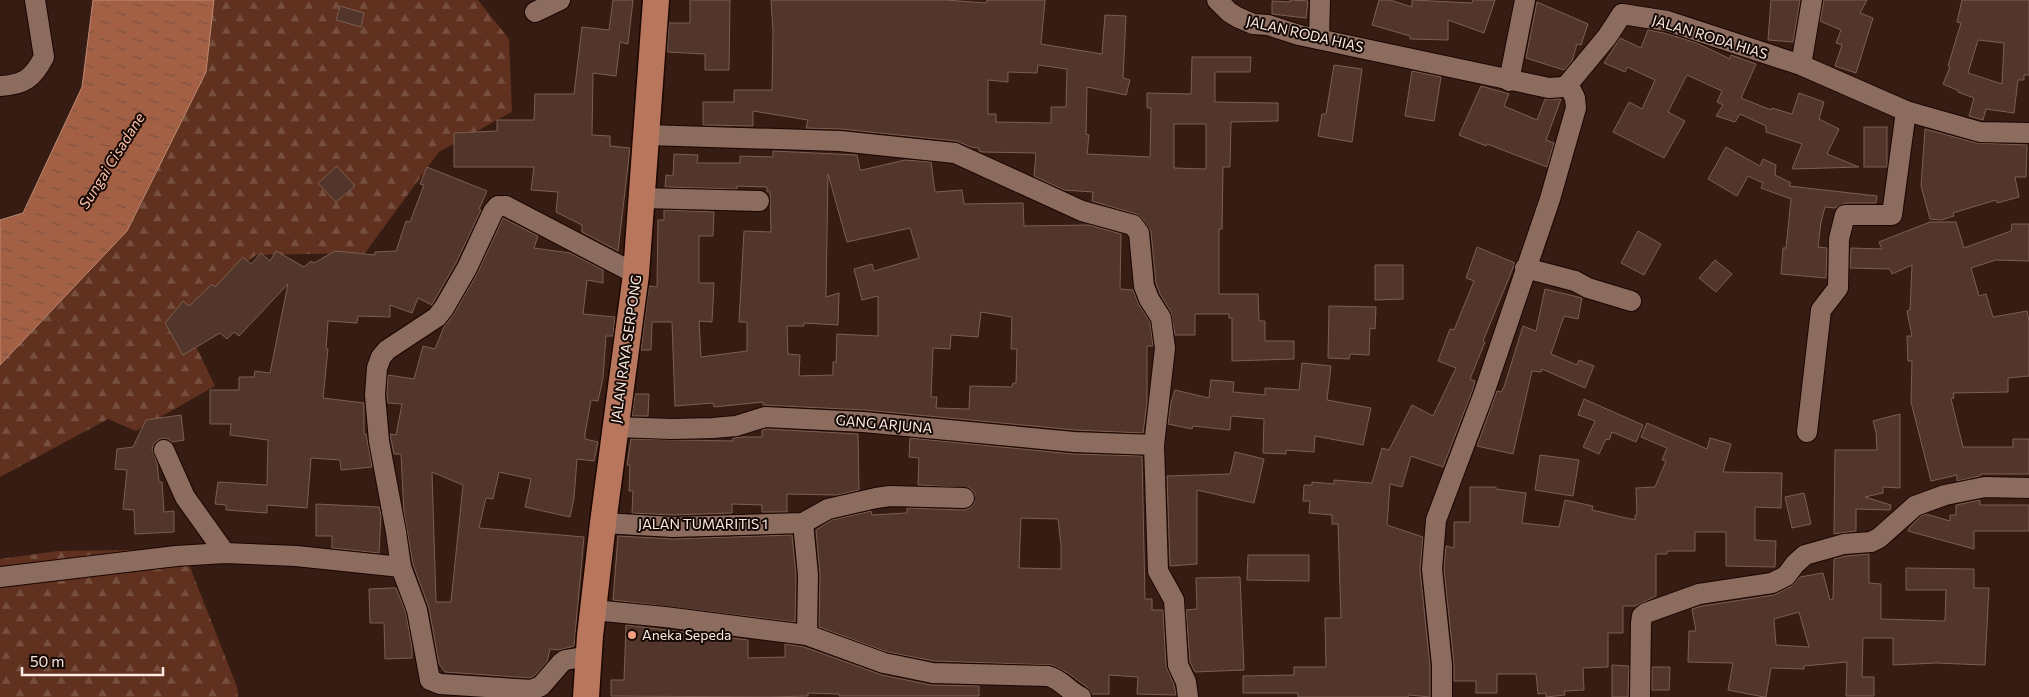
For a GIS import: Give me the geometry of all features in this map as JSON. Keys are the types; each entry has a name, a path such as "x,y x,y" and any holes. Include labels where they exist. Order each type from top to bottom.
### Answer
{"main road":[{"name":"JALAN RAYA SERPONG","path":"586,697 588,656 603,523 636,274 656,0"}],"street":[{"path":"0,86 11,85 29,79 44,57 35,0"},
{"path":"535,12 560,0"},
{"name":"JALAN RODA HIAS","path":"1217,0 1229,12 1253,24 1509,81 1549,88 1563,87 1568,84 1607,37 1622,7 1801,65 1906,111 1980,132 2029,133"},
{"path":"1319,39 1320,0"},
{"path":"1509,81 1525,0"},
{"path":"1801,65 1812,0"},
{"path":"1442,697 1442,665 1432,569 1436,520 1484,393 1550,199 1576,108 1575,98 1568,84"},
{"path":"1807,432 1821,310 1838,288 1839,239 1845,215 1892,215 1906,111"},
{"path":"647,135 840,141 955,153 1082,211 1135,226 1139,233 1144,286 1149,299 1161,318 1165,348 1154,445 1158,572 1174,600 1178,665 1186,682 1188,697"},
{"path":"642,198 759,201"},
{"path":"588,656 565,660 540,686 532,690 431,682 427,674 417,610 401,567 379,441 375,395 378,362 387,350 437,317 444,308 467,268 494,209 498,206 506,206 636,274"},
{"path":"1525,268 1575,281 1588,288 1631,301"},
{"name":"GANG ARJUNA","path":"615,426 672,429 713,428 736,426 757,418 774,417 864,422 1074,442 1154,445"},
{"path":"164,450 185,497 225,553"},
{"path":"1640,697 1641,623 1642,616 1646,613 1699,594 1772,583 1786,576 1805,555 1844,544 1871,542 1879,538 1915,506 1945,495 1985,487 2029,488"},
{"path":"807,635 808,575 803,523 828,508 876,498 890,496 964,498"},
{"name":"JALAN TUMARITIS 1","path":"603,523 673,527 803,523"},
{"path":"0,577 176,556 225,553 296,556 401,567"},
{"path":"593,610 807,635 884,663 933,673 1051,677 1081,697"},
{"path":"550,675 551,697"}],"green space":[{"path":"214,0 478,0 509,39 512,112 439,152 365,253 256,255 180,313 215,386 136,431 108,419 0,477 0,365 127,231 206,72"},
{"path":"183,549 237,687 238,697 0,697 0,559 58,551"}],"water":[{"name":"Sungai Cisadane","path":"93,0 214,0 206,72 127,231 0,365 0,220 23,213 82,87"}],"building":[{"path":"613,0 633,0 628,44 620,42 616,76 593,73 592,135 610,136 610,146 630,148 618,251 582,232 582,225 556,212 558,192 531,190 534,167 454,167 454,133 497,131 497,120 534,120 535,94 574,94 582,27 609,30"},
{"path":"690,0 730,0 729,70 705,70 705,54 667,52 669,23 690,23"},
{"path":"771,0 946,0 986,3 987,0 1045,0 1041,44 1102,54 1105,15 1126,16 1123,78 1130,80 1126,95 1087,87 1086,134 1089,135 1087,154 1150,157 1151,108 1147,108 1147,93 1191,94 1192,57 1251,57 1250,72 1215,72 1215,102 1278,103 1278,121 1231,122 1230,167 1223,167 1222,229 1219,229 1219,294 1258,294 1259,321 1265,321 1265,341 1294,341 1294,359 1232,361 1232,318 1229,318 1229,314 1195,314 1195,335 1175,335 1171,312 1160,294 1156,283 1151,232 1142,218 1136,214 1092,201 1093,192 1064,190 1034,176 1036,153 982,152 979,151 979,148 956,141 841,129 806,128 808,120 753,111 753,126 703,125 703,102 734,102 734,90 772,90 773,31","holes":["1038,65 1067,69 1066,107 1051,107 1051,123 996,122 996,114 988,114 988,80 1008,82 1008,72 1037,73","1174,124 1206,124 1206,169 1174,168"]},
{"path":"1290,0 1308,1 1306,18 1272,14 1272,1 1290,2"},
{"path":"1379,0 1390,0 1412,7 1412,0 1472,3 1473,0 1495,0 1484,33 1448,20 1448,40 1410,39 1410,36 1372,25"},
{"path":"1771,0 1800,0 1793,42 1768,40"},
{"path":"1824,0 1867,0 1860,13 1873,18 1856,73 1835,66 1842,45 1836,43 1841,30 1820,21"},
{"path":"1962,0 2029,0 2029,75 2024,75 2024,80 2018,80 2014,113 1986,109 1983,120 1969,116 1974,98 1943,84 1950,67 1948,66 1961,23 1957,22","holes":["1978,40 2004,43 2002,84 1968,73"]},
{"path":"1537,2 1588,24 1581,45 1577,44 1572,61 1564,70 1526,58"},
{"path":"340,6 364,13 361,27 336,20"},
{"path":"1648,30 1697,43 1730,59 1731,55 1756,64 1741,98 1771,110 1772,108 1792,114 1799,93 1824,102 1819,119 1839,129 1827,154 1859,167 1792,169 1802,144 1766,132 1766,126 1740,114 1735,122 1716,116 1723,105 1717,102 1722,91 1687,75 1668,112 1685,121 1664,158 1613,132 1629,102 1642,109 1655,80 1627,67 1625,72 1604,63 1620,38 1641,48"},
{"path":"1334,65 1362,69 1352,142 1318,136 1322,114 1326,114"},
{"path":"1412,71 1441,77 1434,121 1405,116"},
{"path":"1481,86 1509,94 1504,106 1537,120 1545,99 1561,99 1546,140 1554,143 1547,167 1459,135"},
{"path":"1864,127 1887,127 1887,167 1864,167"},
{"path":"1925,129 1977,143 2027,145 2026,177 2015,177 2019,197 1997,203 1996,200 1953,213 1954,216 1941,220 1930,219 1921,186"},
{"path":"1726,147 1760,166 1763,159 1776,165 1775,175 1791,183 1789,186 1877,196 1876,203 1845,203 1835,208 1825,207 1818,247 1827,248 1826,278 1781,274 1783,248 1786,248 1791,199 1761,188 1763,183 1748,176 1737,196 1708,179"},
{"path":"773,151 857,155 860,170 905,160 931,162 935,192 962,190 964,204 1023,203 1024,226 1089,225 1121,234 1120,289 1133,290 1139,305 1150,322 1153,346 1147,346 1147,403 1143,433 1075,430 865,410 763,405 763,402 714,407 713,403 675,406 672,322 652,322 651,350 641,350 649,286 657,287 658,220 664,220 664,210 714,212 713,236 699,236 699,283 714,283 712,322 699,321 701,357 747,351 747,322 739,322 744,231 771,232 770,192 767,192 767,187 737,186 737,189 665,187 666,175 673,176 674,154 698,155 697,163 740,163 740,156 773,157","holes":["828,174 847,242 910,228 919,258 874,271 872,264 854,269 862,300 878,296 878,336 837,334 836,362 833,362 833,375 799,376 800,355 788,354 787,326 804,326 804,323 838,325 839,293 826,297","981,312 1012,317 1011,349 1017,349 1016,383 1013,383 1012,387 970,386 969,409 936,408 937,397 931,397 933,348 950,349 951,335 978,337"]},
{"path":"337,166 355,186 336,202 318,183"},
{"path":"427,167 487,191 479,209 481,210 456,263 432,305 418,298 412,313 390,305 390,317 358,316 357,323 328,321 326,349 328,349 323,398 364,403 364,434 366,434 372,467 341,470 340,460 311,458 307,508 267,505 267,513 226,510 226,505 215,504 218,482 267,485 268,440 230,435 231,424 210,424 210,390 239,390 239,377 254,377 255,371 270,373 288,284 239,336 234,332 227,339 220,333 183,355 165,323 183,301 189,306 212,284 215,287 243,257 251,264 261,253 270,261 276,251 304,267 311,261 314,263 335,251 375,255 375,252 396,251 406,221 410,222 424,185 420,184"},
{"path":"503,218 538,236 534,248 570,253 603,270 603,283 587,280 583,314 615,317 613,336 606,336 603,378 598,401 591,400 585,434 585,439 598,442 594,461 577,459 574,498 570,517 525,507 531,479 499,472 493,499 486,498 479,528 584,537 574,646 559,650 550,649 547,662 530,678 445,672 439,664 429,608 413,564 404,513 401,454 394,454 390,434 396,435 402,404 388,403 388,375 414,379 423,346 435,349 444,327 454,314 477,274","holes":["432,472 463,485 451,602 436,602"]},
{"path":"1930,222 1956,222 1964,248 2011,231 2012,224 2029,224 2029,261 1996,260 1971,268 1979,296 1986,294 1993,317 2027,311 2029,321 2029,376 2008,378 2008,392 1953,393 1954,398 1951,399 1963,447 2013,447 2013,439 2029,439 2029,474 1981,474 1980,476 1957,481 1957,475 1931,481 1911,402 1912,361 1908,361 1907,336 1912,336 1907,311 1910,310 1912,265 1892,274 1890,269 1850,268 1851,248 1882,249 1879,242"},
{"path":"1638,231 1661,244 1644,275 1621,263"},
{"path":"1477,247 1515,263 1483,341 1485,342 1470,379 1475,381 1473,389 1443,467 1411,456 1402,487 1390,484 1387,525 1423,537 1420,570 1430,666 1430,697 1409,695 1408,697 1298,697 1298,693 1243,693 1243,676 1294,675 1294,667 1326,667 1325,618 1341,618 1338,524 1332,524 1332,515 1309,513 1310,501 1303,501 1304,485 1312,485 1312,482 1334,484 1334,480 1372,483 1382,448 1389,450 1412,405 1433,416 1456,368 1438,361 1450,329 1454,330 1474,281 1466,278"},
{"path":"1715,260 1732,274 1716,292 1699,278"},
{"path":"1375,265 1403,265 1403,299 1375,300"},
{"path":"1545,289 1582,298 1578,319 1564,316 1551,354 1577,365 1579,360 1594,366 1585,388 1542,369 1541,372 1532,371 1513,454 1477,446 1497,391 1501,392 1504,387 1523,326 1536,331"},
{"path":"1329,306 1376,307 1375,329 1370,328 1369,355 1350,354 1349,359 1328,358"},
{"path":"1302,363 1331,366 1327,400 1371,408 1363,445 1315,436 1314,452 1286,450 1286,454 1263,453 1264,419 1231,416 1230,430 1193,426 1192,429 1168,424 1175,390 1209,398 1211,380 1234,382 1233,392 1265,395 1265,388 1299,390"},
{"path":"635,394 649,394 648,416 632,416"},
{"path":"1584,399 1643,425 1636,442 1612,432 1609,440 1606,439 1599,454 1583,447 1595,421 1578,415"},
{"path":"1900,414 1900,488 1883,487 1883,493 1865,497 1891,505 1890,510 1856,509 1856,531 1834,534 1835,450 1877,450 1873,421"},
{"path":"181,415 184,440 172,442 166,438 160,439 154,443 152,449 157,463 159,482 162,482 164,512 174,511 174,532 135,534 134,510 123,509 127,470 115,469 117,449 133,447 146,420"},
{"path":"1647,423 1707,449 1710,438 1731,444 1723,472 1782,473 1781,508 1755,507 1755,540 1776,541 1775,567 1726,566 1726,532 1695,532 1695,551 1667,551 1667,554 1656,554 1656,596 1635,606 1623,606 1623,633 1608,633 1608,667 1583,668 1584,690 1564,691 1565,695 1546,697 1546,693 1538,694 1536,674 1497,674 1497,693 1476,693 1476,681 1454,681 1454,664 1444,569 1446,546 1454,548 1454,522 1470,522 1470,487 1496,487 1496,489 1526,493 1522,523 1559,527 1565,500 1593,506 1592,510 1635,520 1635,515 1637,515 1636,488 1655,487 1666,461 1662,460 1667,448 1641,437"},
{"path":"762,430 858,434 859,490 837,495 787,494 787,512 762,512 762,505 732,504 732,513 673,515 632,513 633,491 629,491 630,465 627,465 631,439 733,441 733,438 762,437"},
{"path":"910,438 1073,454 1142,456 1145,599 1152,599 1152,610 1163,610 1166,666 1176,695 1137,694 1138,677 1109,675 1109,694 1092,694 1087,687 1068,673 1052,665 934,661 887,652 819,627 820,575 816,530 832,520 871,511 872,515 907,513 907,508 964,510 974,504 975,493 970,488 918,485 919,458 909,457","holes":["1021,518 1058,519 1061,569 1019,568"]},
{"path":"1235,452 1264,459 1254,503 1197,490 1197,564 1170,566 1167,476 1230,474"},
{"path":"1540,455 1579,460 1573,496 1535,490"},
{"path":"1804,493 1811,524 1792,528 1785,497"},
{"path":"1980,500 1980,505 2029,505 2029,531 1974,531 1974,549 1908,531 1921,516 1926,514 1950,521 1950,515 1956,515 1956,505"},
{"path":"316,504 379,507 381,515 379,553 332,548 332,536 316,536"},
{"path":"792,535 796,575 795,622 613,600 618,536 673,539"},
{"path":"1869,554 1869,583 1881,584 1881,619 1945,621 1946,590 1906,590 1906,568 1974,569 1974,588 1989,588 1985,665 1936,663 1893,665 1893,638 1863,638 1862,677 1874,677 1874,696 1846,696 1847,662 1804,666 1804,669 1771,668 1766,697 1764,697 1728,690 1733,663 1688,662 1689,631 1696,631 1692,609 1774,595 1792,586 1800,577 1823,573 1830,600 1833,599 1834,559","holes":["1799,612 1809,647 1776,645 1774,619"]},
{"path":"1248,555 1309,555 1309,581 1247,580"},
{"path":"1240,577 1244,670 1195,672 1190,662 1186,610 1197,609 1196,578"},
{"path":"396,588 406,613 412,658 385,659 384,623 370,623 369,589"},
{"path":"626,625 748,640 748,658 785,657 785,644 804,647 882,675 931,685 979,686 979,696 839,696 839,694 808,693 808,696 768,697 611,696 611,680 624,680"},
{"path":"1612,665 1629,666 1628,697 1612,697"},
{"path":"1652,667 1670,667 1669,690 1652,690"}],"place":[{"name":"Aneka Sepeda","path":"632,635"}]}
